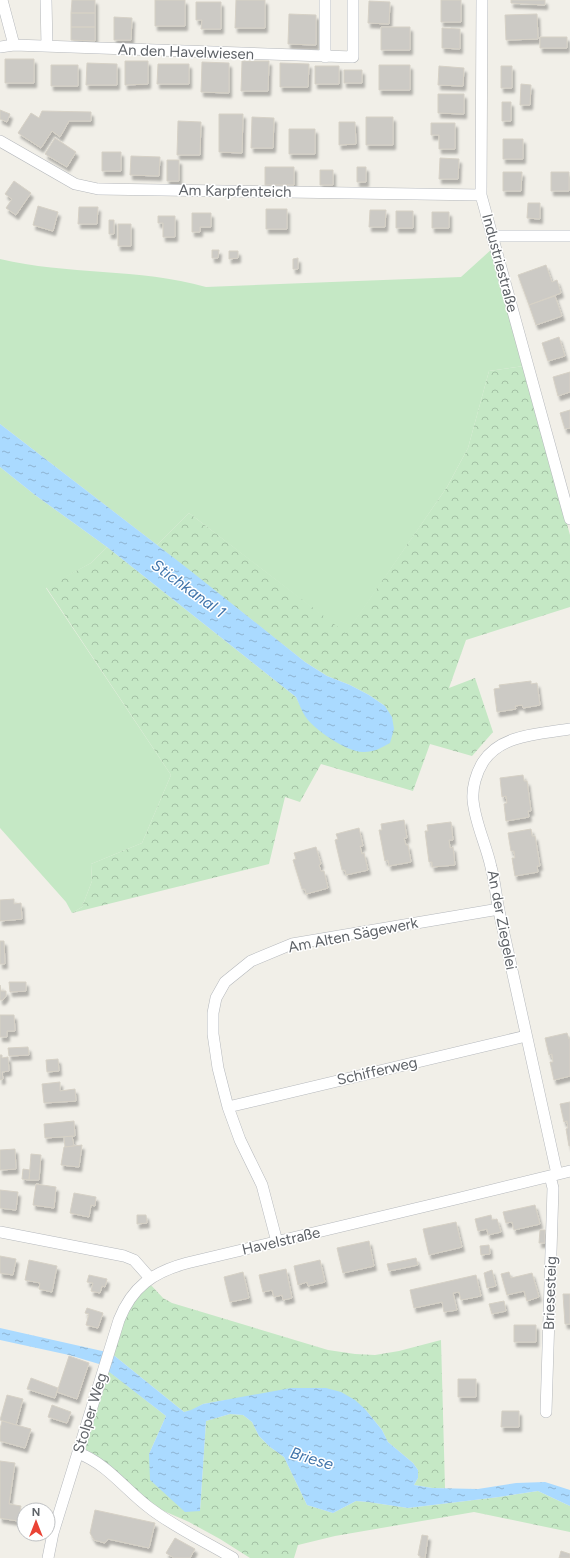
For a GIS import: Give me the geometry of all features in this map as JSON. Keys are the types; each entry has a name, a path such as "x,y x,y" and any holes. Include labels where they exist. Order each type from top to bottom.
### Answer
{"street":[{"path":"2,0 14,45"},
{"path":"46,0 47,46"},
{"path":"325,0 325,57"},
{"name":"An den Havelwiesen","path":"0,47 14,45 47,46 353,58 353,0"},
{"name":"Industriestraße","path":"482,0 481,195 570,519"},
{"name":"Am Karpfenteich","path":"0,141 74,184 98,189 481,195"},
{"path":"492,236 570,236"},
{"name":"An der Ziegelei","path":"554,1175 491,866 475,814 473,798 476,777 482,764 491,752 508,741 529,736 570,730"},
{"name":"Am Alten Sägewerk","path":"277,1242 262,1185 240,1140 228,1107 218,1068 212,1034 213,1013 216,998 225,982 251,961 292,944 499,909"},
{"name":"Schifferweg","path":"228,1107 526,1036"},
{"name":"Havelstraße","path":"150,1278 170,1267 570,1171"},
{"name":"Briesesteig","path":"546,1412 554,1175"},
{"path":"0,1232 124,1256 134,1260 150,1278"},
{"name":"Stolper Weg","path":"48,1558 53,1533 124,1306 135,1291 150,1278"},
{"path":"78,1453 99,1464 152,1510 233,1558"}],"green space":[{"path":"493,248 524,366 489,371 468,448 447,487 346,634 189,513 157,545 0,424 0,259 25,264 155,277 206,287 461,277"},
{"path":"524,366 570,535 570,607 466,640 449,688 475,678 493,732 472,756 430,744 413,791 321,764 300,802 285,797 269,864 72,913 82,907 92,881 91,864 142,843 171,775 46,587 91,563 107,547 296,697 300,705 385,706 369,695 350,685 327,676 305,662 157,545 189,513 346,633 447,487 468,448 489,371"},
{"path":"0,467 35,495 107,547 91,563 46,588 171,775 142,843 91,864 92,881 82,907 72,913 66,902 0,828"},
{"path":"149,1283 163,1298 172,1303 328,1350 375,1355 399,1351 441,1340 445,1488 432,1488 414,1485 418,1478 418,1470 413,1463 388,1442 382,1430 365,1409 232,1399 203,1404 191,1411 184,1412 111,1353 126,1308"},
{"path":"106,1369 166,1416 149,1454 200,1511 206,1421 230,1414 243,1415 252,1422 259,1436 270,1447 284,1457 307,1505 333,1513 356,1501 408,1508 538,1491 570,1506 570,1532 474,1512 335,1536 298,1545 294,1558 250,1558 189,1522 148,1504 81,1453"}],"water":[{"name":"Stichkanal 1","path":"0,424 187,568 305,662 327,676 350,685 369,695 385,706 392,717 394,729 390,743 371,751 357,751 340,744 315,727 305,716 296,697 107,547 35,495 0,467"},
{"name":"Briese","path":"0,1328 111,1353 184,1412 203,1404 291,1388 326,1388 341,1392 355,1400 365,1409 382,1430 388,1442 413,1463 418,1470 418,1478 414,1485 432,1488 478,1489 516,1483 545,1482 570,1490 570,1506 538,1491 408,1508 356,1501 333,1513 307,1505 284,1457 270,1447 259,1436 252,1422 243,1415 230,1414 206,1421 200,1511 185,1512 150,1480 149,1454 166,1416 99,1364 69,1355 0,1340"}],"building":[{"path":"72,0 95,0 95,13 71,13"},
{"path":"155,0 185,0 185,26 155,26"},
{"path":"236,0 265,0 265,28 235,28"},
{"path":"441,0 461,0 461,22 441,22"},
{"path":"511,0 545,0 545,5 511,3"},
{"path":"369,1 390,2 389,24 368,23"},
{"path":"196,2 221,2 221,29 201,29 202,20 196,20"},
{"path":"71,13 95,13 95,27 71,27"},
{"path":"289,14 316,15 316,45 288,44"},
{"path":"537,14 538,39 506,40 505,15"},
{"path":"114,17 132,18 131,40 114,40"},
{"path":"71,27 95,27 95,41 71,40"},
{"path":"381,27 410,27 410,50 381,50"},
{"path":"442,28 460,29 460,49 442,48"},
{"path":"540,37 567,37 567,48 540,48"},
{"path":"5,59 34,59 34,83 5,83"},
{"path":"125,61 148,61 148,84 125,85"},
{"path":"242,61 269,61 268,91 241,91"},
{"path":"202,62 229,63 229,93 201,92"},
{"path":"87,63 117,64 117,85 86,85"},
{"path":"280,63 309,64 308,87 280,87"},
{"path":"158,64 189,64 189,84 157,84"},
{"path":"51,65 78,65 78,86 51,86"},
{"path":"379,65 410,65 410,90 379,90"},
{"path":"315,66 339,66 339,84 315,84"},
{"path":"439,66 464,68 463,86 438,85"},
{"path":"501,66 512,66 512,88 501,88"},
{"path":"344,70 362,70 362,83 344,83"},
{"path":"521,84 531,85 530,105 520,105"},
{"path":"438,94 464,94 464,114 438,113"},
{"path":"502,102 511,102 511,121 502,121"},
{"path":"0,110 10,114 7,122 0,119"},
{"path":"42,111 91,112 91,121 69,121 60,137 52,131 41,148 18,133 31,113 39,118"},
{"path":"219,114 243,114 242,153 219,152"},
{"path":"252,117 274,118 273,148 251,148"},
{"path":"366,117 393,117 393,145 366,145"},
{"path":"178,121 201,122 200,155 177,155"},
{"path":"339,122 355,122 356,144 339,145"},
{"path":"431,123 455,123 455,149 439,149 439,135 431,135"},
{"path":"289,129 315,129 315,154 289,154"},
{"path":"55,138 76,152 67,167 45,154"},
{"path":"503,139 523,139 523,159 503,159"},
{"path":"102,152 121,152 121,171 102,171"},
{"path":"131,156 160,157 159,176 130,175"},
{"path":"440,158 459,159 458,179 439,179"},
{"path":"167,160 179,160 179,181 167,181"},
{"path":"265,167 294,167 294,185 265,185"},
{"path":"357,167 366,167 366,182 357,182"},
{"path":"320,170 333,170 333,185 320,185"},
{"path":"503,172 522,172 521,191 503,191"},
{"path":"551,172 569,172 569,191 551,191"},
{"path":"14,181 31,193 16,215 6,208 12,199 5,194"},
{"path":"528,203 540,203 540,219 527,218"},
{"path":"38,206 58,212 53,231 33,225"},
{"path":"79,207 98,207 97,224 78,224"},
{"path":"266,209 287,209 287,229 266,229"},
{"path":"370,210 386,210 385,227 369,227"},
{"path":"396,211 413,211 413,228 396,228"},
{"path":"432,212 449,212 449,228 432,228"},
{"path":"192,213 211,213 211,227 200,227 200,232 192,232"},
{"path":"158,216 175,216 175,237 163,237 163,223 158,223"},
{"path":"109,220 114,220 114,234 109,234"},
{"path":"118,224 131,224 131,246 118,246"},
{"path":"212,250 219,250 218,258 212,258"},
{"path":"229,251 238,251 238,258 229,259"},
{"path":"298,258 298,269 293,269 293,259"},
{"path":"546,265 552,282 557,280 561,293 529,305 518,275"},
{"path":"555,296 562,316 536,325 529,305"},
{"path":"559,337 565,356 548,361 542,343"},
{"path":"570,372 570,392 558,396 553,377"},
{"path":"570,410 570,428 565,429 560,413"},
{"path":"531,681 531,684 537,683 540,705 523,708 522,705 515,706 516,709 497,712 494,689 500,688 499,685"},
{"path":"523,775 524,781 527,781 531,811 528,811 529,817 506,821 504,804 507,803 506,796 502,797 500,778"},
{"path":"404,820 407,838 404,838 406,845 408,845 411,862 389,866 388,860 385,861 379,830 382,830 381,824"},
{"path":"451,822 453,840 449,840 450,848 453,847 455,865 432,867 432,862 429,862 425,831 428,831 427,825"},
{"path":"359,828 363,846 360,846 362,854 364,853 368,870 346,875 345,870 342,870 335,840 338,839 336,834"},
{"path":"531,829 532,836 535,836 540,866 537,866 538,872 515,876 512,858 515,858 514,851 511,851 508,833"},
{"path":"316,847 321,864 319,865 321,871 324,871 328,888 306,894 305,889 302,889 293,860 296,859 294,853"},
{"path":"14,899 14,904 21,903 22,919 0,921 0,900"},
{"path":"0,941 4,941 5,964 0,964"},
{"path":"9,982 26,982 26,991 10,992"},
{"path":"0,985 1,991 6,991 6,996 3,1000 0,1000"},
{"path":"0,1015 14,1015 15,1031 7,1031 7,1037 0,1037"},
{"path":"567,1033 569,1039 570,1038 570,1076 554,1080 550,1062 553,1062 552,1054 549,1055 545,1038"},
{"path":"28,1047 29,1055 9,1056 8,1048"},
{"path":"0,1055 2,1055 2,1058 8,1057 9,1071 2,1072 3,1079 0,1080"},
{"path":"58,1059 59,1071 47,1072 46,1060"},
{"path":"60,1082 60,1091 75,1089 76,1101 44,1103 42,1084"},
{"path":"570,1102 569,1146 566,1129 568,1128 567,1121 564,1122 560,1104"},
{"path":"74,1121 75,1136 45,1138 44,1124"},
{"path":"72,1136 74,1146 65,1147 64,1137"},
{"path":"82,1145 79,1167 61,1165 64,1147"},
{"path":"15,1149 16,1169 0,1170 0,1150"},
{"path":"31,1154 41,1155 39,1180 29,1180"},
{"path":"23,1169 30,1170 29,1180 22,1179"},
{"path":"36,1184 56,1187 54,1208 33,1205"},
{"path":"0,1190 18,1192 16,1210 0,1208"},
{"path":"74,1193 96,1197 95,1206 91,1205 89,1217 70,1213"},
{"path":"535,1205 540,1224 514,1230 512,1222 506,1223 503,1212"},
{"path":"137,1215 146,1215 147,1223 137,1224"},
{"path":"491,1215 492,1220 497,1219 501,1232 488,1235 487,1229 478,1231 475,1219"},
{"path":"456,1222 462,1247 429,1255 423,1229"},
{"path":"540,1230 545,1230 545,1243 539,1243"},
{"path":"369,1241 374,1266 343,1273 337,1248"},
{"path":"489,1245 490,1254 481,1255 480,1246"},
{"path":"0,1256 16,1259 13,1275 0,1273"},
{"path":"416,1258 418,1265 389,1271 387,1264"},
{"path":"29,1260 57,1266 52,1292 39,1289 40,1283 25,1280"},
{"path":"320,1260 325,1282 308,1286 307,1282 298,1285 294,1266"},
{"path":"286,1269 292,1298 283,1300 282,1295 274,1297 272,1290 263,1292 259,1275"},
{"path":"492,1270 496,1286 487,1288 484,1273"},
{"path":"243,1272 249,1298 230,1302 224,1277"},
{"path":"509,1272 511,1278 532,1273 539,1297 527,1301 524,1291 507,1295 501,1274"},
{"path":"89,1275 107,1279 105,1287 102,1286 100,1293 91,1291 93,1283 87,1282"},
{"path":"476,1275 481,1296 461,1300 459,1292 453,1293 457,1310 444,1312 442,1302 414,1308 410,1290"},
{"path":"563,1294 570,1294 570,1324 565,1324"},
{"path":"504,1301 506,1311 492,1314 489,1304"},
{"path":"87,1308 103,1313 98,1328 86,1325 89,1314 85,1313"},
{"path":"514,1325 536,1325 536,1342 514,1342"},
{"path":"69,1356 89,1363 77,1399 57,1392"},
{"path":"31,1378 58,1388 55,1398 27,1389"},
{"path":"458,1379 476,1379 476,1397 458,1397"},
{"path":"7,1395 23,1399 16,1425 0,1420"},
{"path":"52,1405 71,1412 67,1423 48,1417"},
{"path":"502,1411 519,1411 519,1427 501,1427"},
{"path":"2,1421 31,1429 25,1448 0,1441"},
{"path":"0,1461 15,1463 9,1504 16,1505 16,1521 0,1518"},
{"path":"95,1510 155,1523 149,1548 108,1539 105,1543 94,1540 90,1533"},
{"path":"422,1535 428,1536 425,1558 420,1558 421,1557 418,1555"},
{"path":"175,1538 195,1549 190,1558 174,1558 166,1553"},
{"path":"561,1551 570,1554 570,1558 559,1558"}]}
